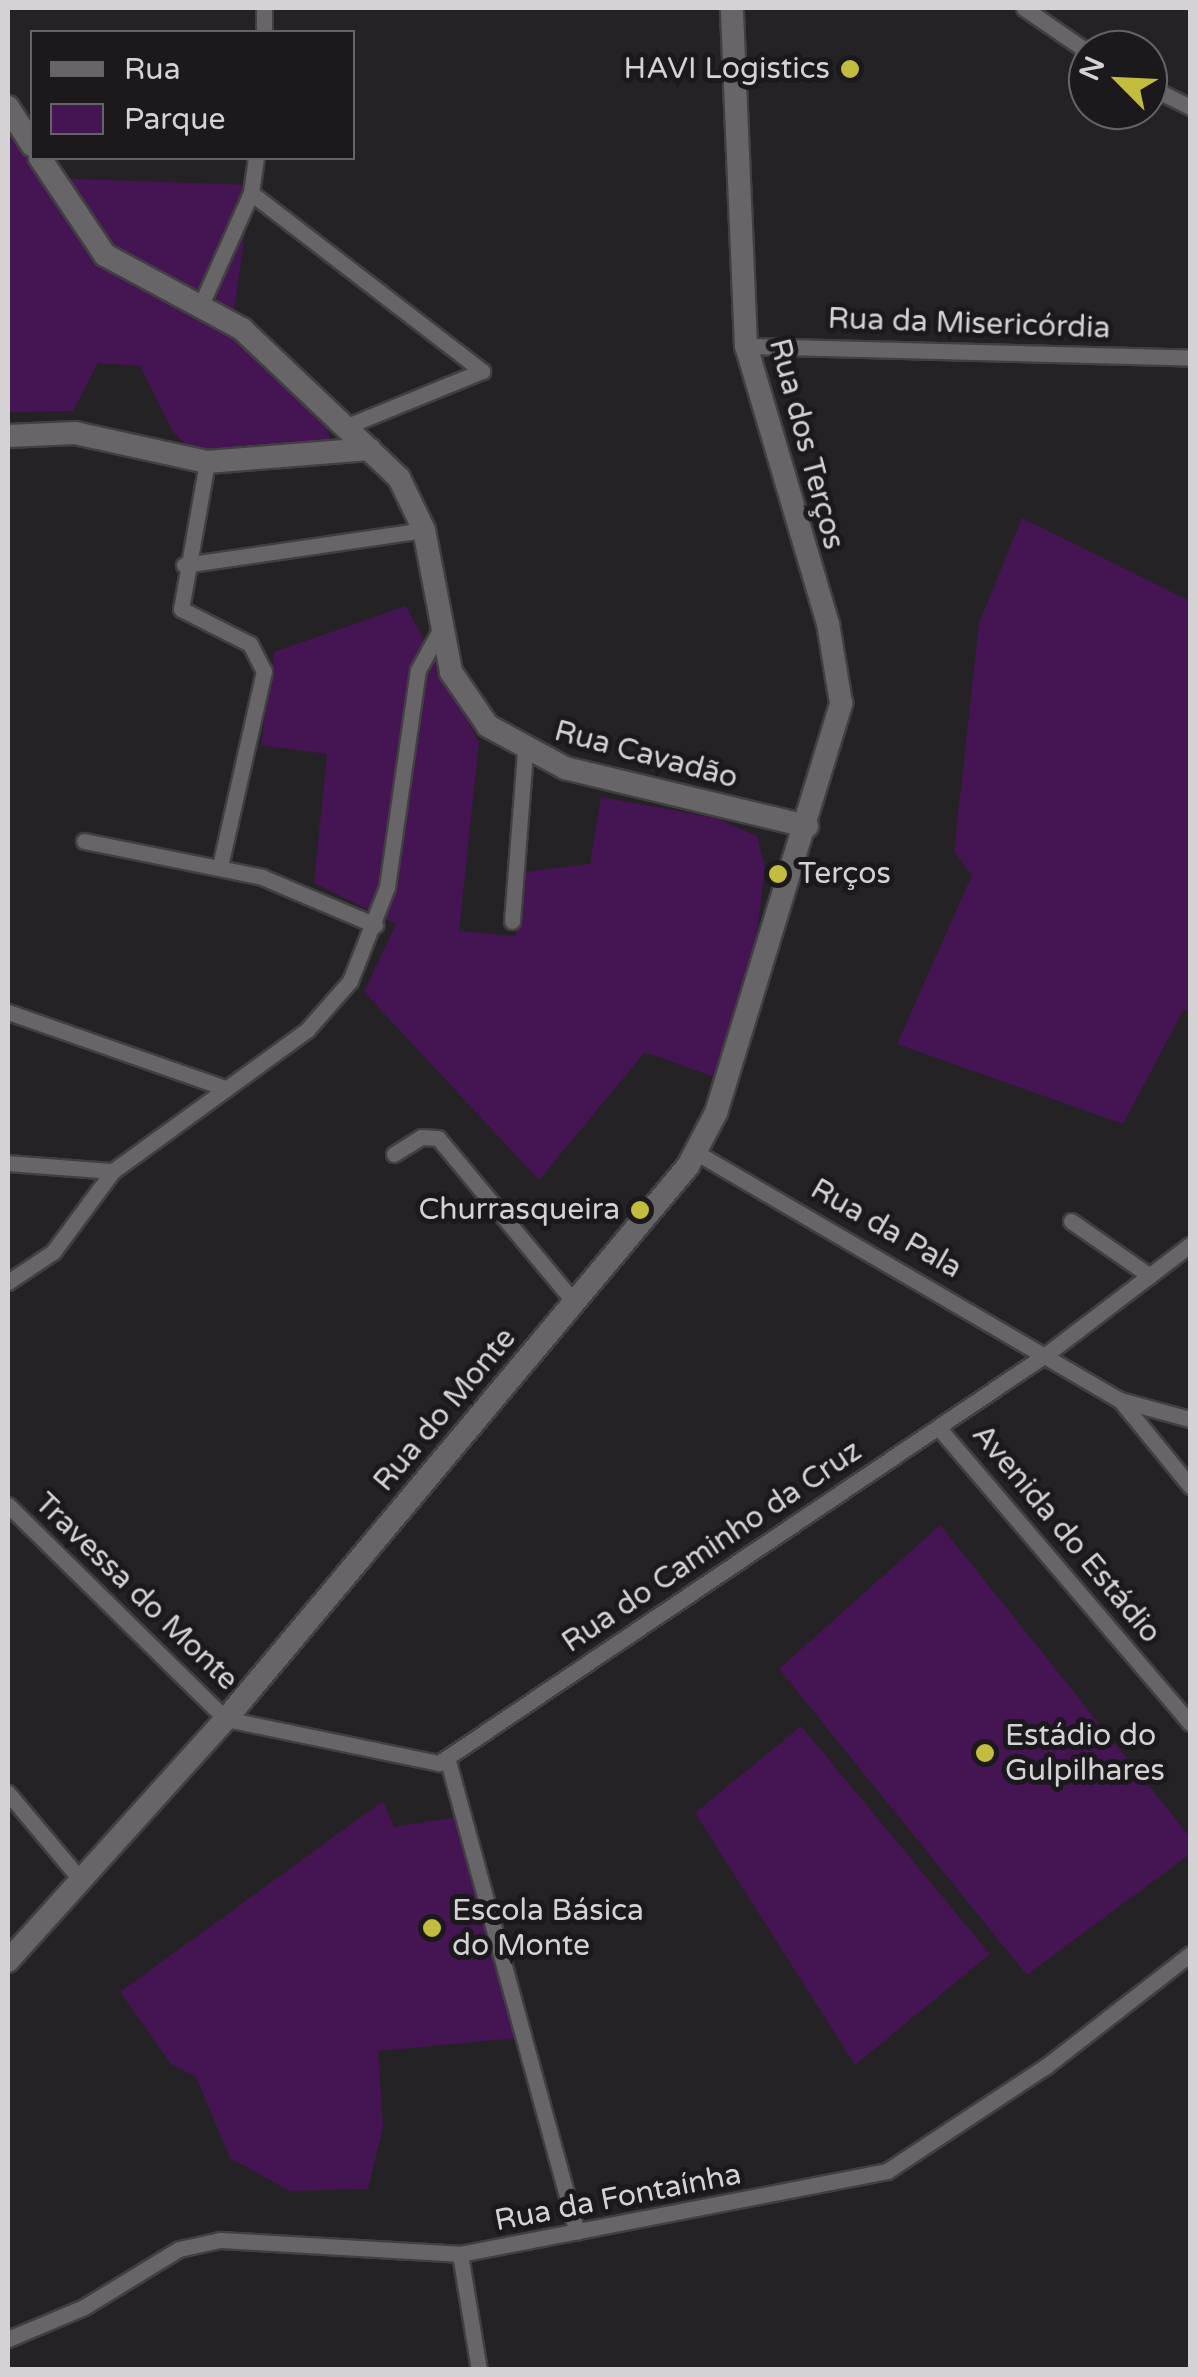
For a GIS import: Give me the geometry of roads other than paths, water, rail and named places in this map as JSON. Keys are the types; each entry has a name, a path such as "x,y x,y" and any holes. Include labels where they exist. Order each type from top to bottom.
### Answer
{"street":[{"name":"Rua dos Terços","path":"732,8 746,346 838,667 833,748 807,826"},
{"path":"1024,8 1068,38"},
{"path":"9,112 30,143"},
{"name":"Rua Cavadão","path":"41,160 105,256 242,329 369,449 411,496 424,530 439,632 469,705 525,752 807,826"},
{"path":"200,307 251,193 256,160"},
{"path":"251,193 482,372 345,427"},
{"name":"Rua da Misericórdia","path":"746,346 1190,358"},
{"path":"8,436 75,433 207,462 369,449"},
{"path":"207,462 206,502 184,565 181,609 250,644 264,672 220,866"},
{"path":"184,565 424,530"},
{"path":"8,1282 53,1252 113,1171 333,1007 375,925 396,849 418,670 439,632"},
{"path":"512,921 525,752"},
{"name":"Rua do Monte","path":"8,1961 226,1719 697,1153 807,826"},
{"path":"84,841 220,866 375,925"},
{"path":"8,1012 226,1088"},
{"path":"394,1154 438,1138 574,1302"},
{"name":"Rua da Pala","path":"697,1153 1048,1353 1120,1400"},
{"path":"8,1163 113,1171"},
{"path":"1071,1221 1150,1276"},
{"name":"Rua do Caminho da Cruz","path":"448,1761 1048,1353 1190,1245"},
{"path":"1120,1400 1190,1418"},
{"path":"1120,1400 1190,1486"},
{"name":"Avenida do Estádio","path":"938,1427 1190,1723"},
{"name":"Travessa do Monte","path":"8,1504 226,1719"},
{"path":"226,1719 448,1761 577,2232"},
{"path":"8,1793 80,1879"},
{"name":"Rua da Fontaínha","path":"8,2338 84,2307 179,2249 220,2240 460,2254 886,2171 1045,2067 1190,1954"},
{"path":"460,2254 479,2370"}],"place":[{"name":"HAVI Logistics","path":"850,69"},
{"name":"Terços","path":"778,874"},
{"name":"Churrasqueira","path":"640,1210"},
{"name":"Estádio do Gulpilhares","path":"985,1753"},
{"name":"Escola Básica do Monte","path":"432,1928"}]}
